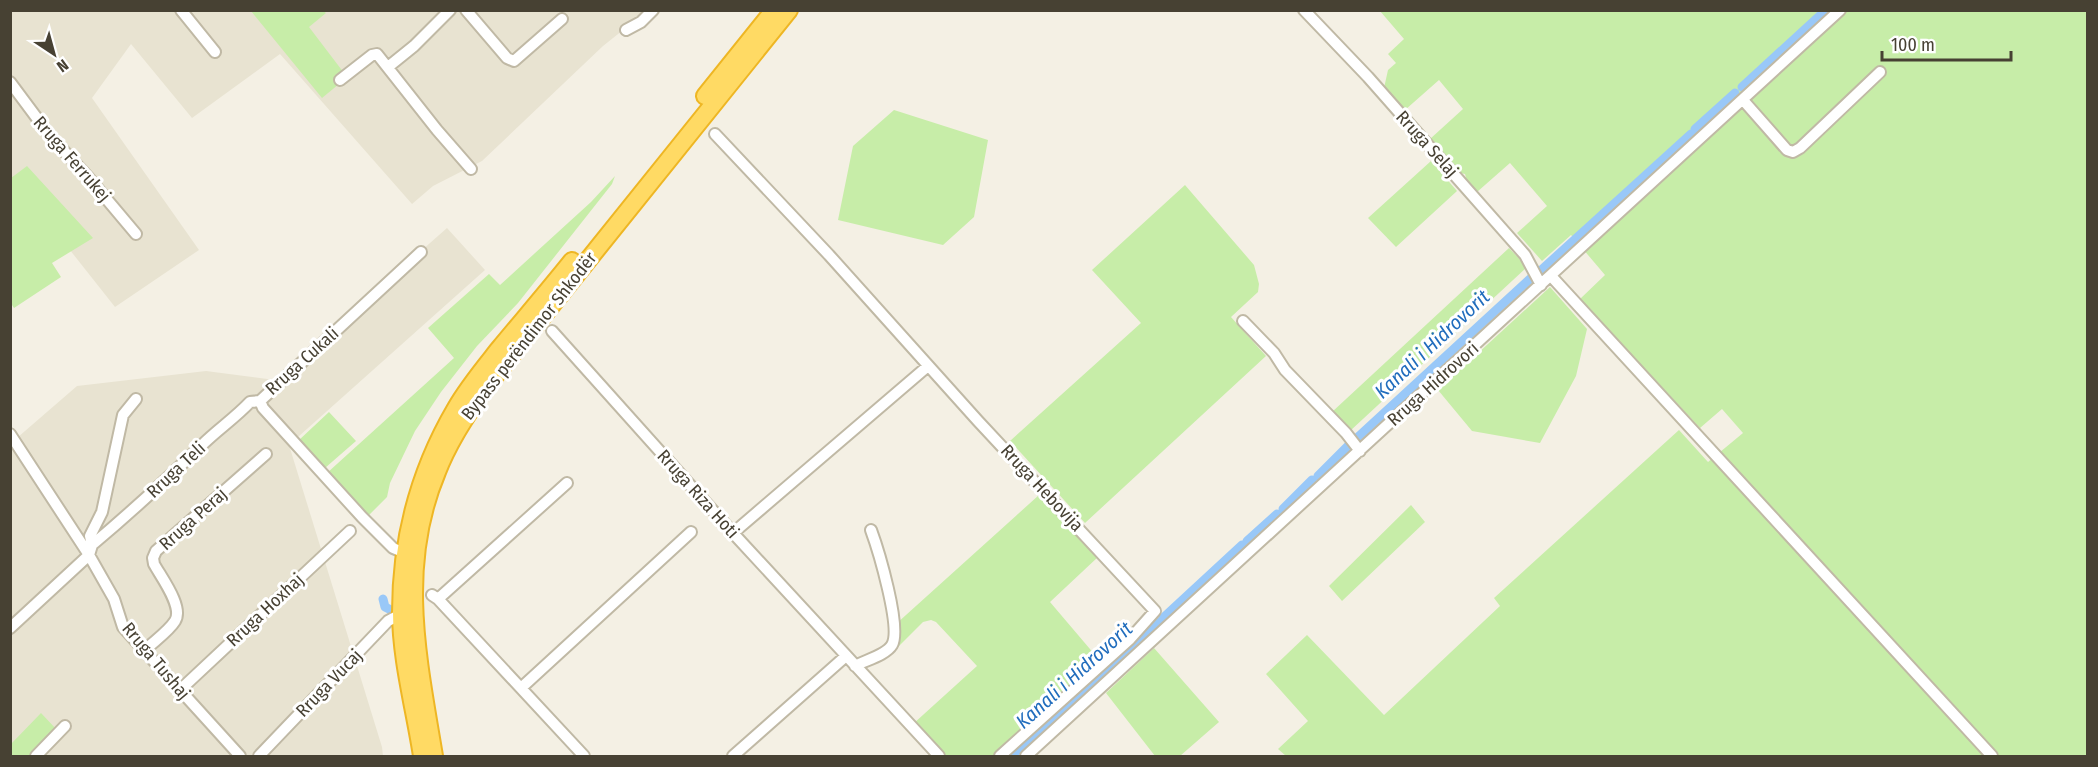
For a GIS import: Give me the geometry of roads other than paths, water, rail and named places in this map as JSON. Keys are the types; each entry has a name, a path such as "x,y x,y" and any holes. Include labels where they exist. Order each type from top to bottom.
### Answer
{"highway":[{"name":"Bypass perëndimor Shkodër","path":"423,756 404,649 401,614 405,553 412,508 429,460 456,406 475,380 774,10"},
{"name":"Bypass perëndimor Shkodër","path":"434,756 416,648 413,612 416,552 427,501 436,473 456,432 482,392 789,10"}],"street":[{"path":"181,10 215,52"},
{"path":"388,67 414,46 450,10"},
{"path":"466,10 507,58 514,61 562,19"},
{"path":"626,30 632,29 653,10"},
{"name":"Rruga Selaj","path":"1304,10 1368,77 1525,255 1541,285"},
{"name":"Rruga Hidrovori","path":"1026,756 1840,10"},
{"path":"340,80 372,55 377,54 471,170"},
{"path":"1743,100 1787,150 1793,152 1880,72"},
{"name":"Rruga Ferrukej","path":"10,82 51,137 136,234"},
{"name":"Rruga Hebovija","path":"714,134 829,255 928,366 1155,611 1130,639 1000,756"},
{"name":"Rruga Cukali","path":"405,553 393,548 362,518 263,408 260,401 422,252"},
{"path":"1551,276 1992,756"},
{"path":"1243,321 1360,451"},
{"name":"Rruga Riza Hoti","path":"552,331 733,533 939,756"},
{"path":"733,533 928,366"},
{"path":"91,550 90,536 102,512 123,415 136,399"},
{"name":"Rruga Teli","path":"10,628 249,402 260,401"},
{"name":"Rruga Tushaj","path":"10,434 91,550 114,598 123,627 240,756"},
{"name":"Rruga Peraj","path":"144,651 170,627 177,619 178,613 177,604 154,564 153,558 156,551 266,454"},
{"path":"567,483 435,597 584,756"},
{"path":"855,666 888,649 893,643 894,634 888,590 872,530"},
{"name":"Rruga Hoxhaj","path":"180,690 350,531"},
{"path":"521,688 691,532"},
{"name":"Rruga Vucaj","path":"259,756 388,621 401,614"},
{"path":"733,756 846,656"},
{"path":"36,756 65,726"}],"waterway":[{"name":"Kanali i Hidrovorit","path":"1742,87 1826,10"},
{"name":"Kanali i Hidrovorit","path":"1695,129 1735,93"},
{"name":"Kanali i Hidrovorit","path":"1538,273 1691,134"},
{"name":"Kanali i Hidrovorit","path":"1358,437 1531,278"},
{"name":"Kanali i Hidrovorit","path":"1318,476 1350,444"},
{"name":"Kanali i Hidrovorit","path":"1283,509 1312,480"},
{"name":"Kanali i Hidrovorit","path":"1247,541 1277,514"},
{"name":"Kanali i Hidrovorit","path":"1163,618 1242,545"},
{"path":"383,599 385,607 391,610"},
{"name":"Kanali i Hidrovorit","path":"1011,756 1161,621"}]}
